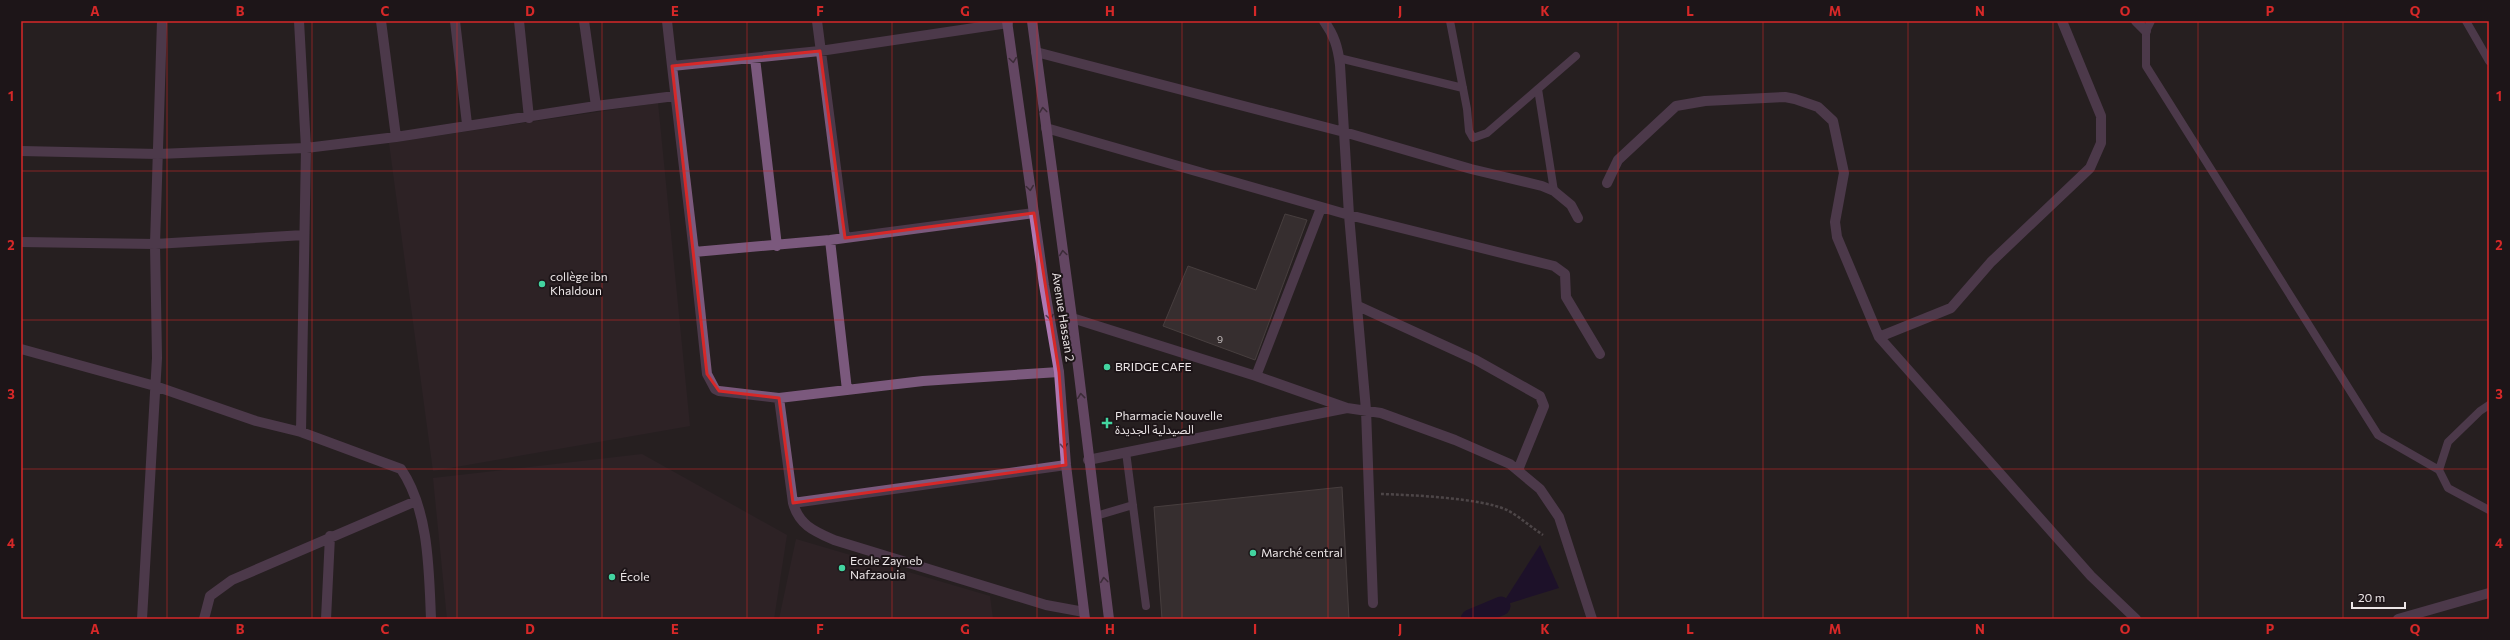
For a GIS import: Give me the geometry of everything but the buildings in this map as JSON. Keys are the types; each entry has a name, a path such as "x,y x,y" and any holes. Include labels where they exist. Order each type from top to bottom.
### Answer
{"main road":[{"name":"Avenue Hassan 2","path":"1032,21 1072,318 1088,460 1109,619"},
{"name":"Avenue Hassan 2","path":"1008,22 1034,213 1059,372 1066,465 1084,615"}],"street":[{"path":"142,619 157,358 156,244 162,21"},
{"path":"299,21 306,148 301,432"},
{"path":"381,21 396,137"},
{"path":"455,21 467,124"},
{"path":"519,21 529,118"},
{"path":"584,21 596,106"},
{"path":"667,21 707,374 711,383 719,391 779,398 923,381 1059,372"},
{"path":"817,21 845,238"},
{"path":"1324,21 1332,32 1339,58 1349,215 1366,410 1373,603"},
{"path":"1879,337 1951,308 1990,262 2090,168 2101,142 2101,116 2062,21"},
{"path":"2136,21 2146,31"},
{"path":"672,66 820,51 1008,22"},
{"path":"1036,52 1344,132 1554,191 1571,205 1578,218"},
{"path":"755,58 777,246"},
{"path":"21,151 158,154 306,148 396,137 467,124 529,118 596,106 675,96"},
{"path":"1607,183 1618,160 1676,106 1699,101 1785,97 1818,107 1833,121 1844,173 1835,222 1837,237 1879,337 2091,576 2136,619"},
{"path":"1046,128 1321,208 1559,269 1566,277 1566,297 1600,354"},
{"path":"1256,376 1321,208"},
{"path":"694,252 777,246 830,240 1034,213"},
{"path":"21,242 156,244 304,235"},
{"path":"830,240 847,390"},
{"path":"1358,306 1476,360 1540,396 1544,406 1518,470"},
{"path":"1072,318 1256,376 1347,408 1381,413 1494,456 1518,470 1540,489 1559,517 1592,619"},
{"path":"21,349 155,386 256,421 301,432 396,466 406,476 416,500 423,531 430,582 432,619"},
{"path":"779,398 793,503 796,515 809,528 834,540 1046,605 1084,615"},
{"path":"1088,460 1347,408"},
{"path":"793,503 1066,465"},
{"path":"204,619 210,596 223,586 330,536 416,500"},
{"path":"326,619 330,536"},
{"path":"2398,619 2489,593"}],"lane":[{"path":"1450,21 1463,88 1469,131 1473,138 1487,133 1576,56"},
{"path":"2151,21 2146,31 2146,66 2378,435 2439,470 2448,488 2489,510"},
{"path":"2466,21 2489,62"},
{"path":"1339,58 1463,88"},
{"path":"1538,88 1554,191"},
{"path":"2439,470 2448,442 2480,411 2489,406"},
{"path":"1126,452 1146,606"},
{"path":"1096,516 1133,505"}],"path":[{"path":"1369,494 1406,495 1495,505 1519,518 1543,535"}],"highlighted area":[{"path":"820,51 845,238 1034,213 1059,372 1066,465 793,503 779,398 719,391 707,374 672,66"}],"shaded area":[{"name":"collège ibn Khaldoun","path":"658,103 690,426 433,471 389,143"},
{"name":"École","path":"642,454 787,535 774,619 447,619 433,478"},
{"name":"Ecole Zayneb Nafzaouia","path":"796,539 990,596 993,619 779,619"},
{"path":"1540,545 1559,588 1501,606"}],"waterway":[{"path":"1470,619 1501,606"}],"place":[{"name":"collège ibn Khaldoun","path":"542,284"},
{"name":"BRIDGE CAFE","path":"1107,367"},
{"name":"Pharmacie Nouvelle الصيدلية الجديدة","path":"1107,423"},
{"name":"Marché central","path":"1253,553"},
{"name":"Ecole Zayneb Nafzaouia","path":"842,568"},
{"name":"École","path":"612,577"}]}
